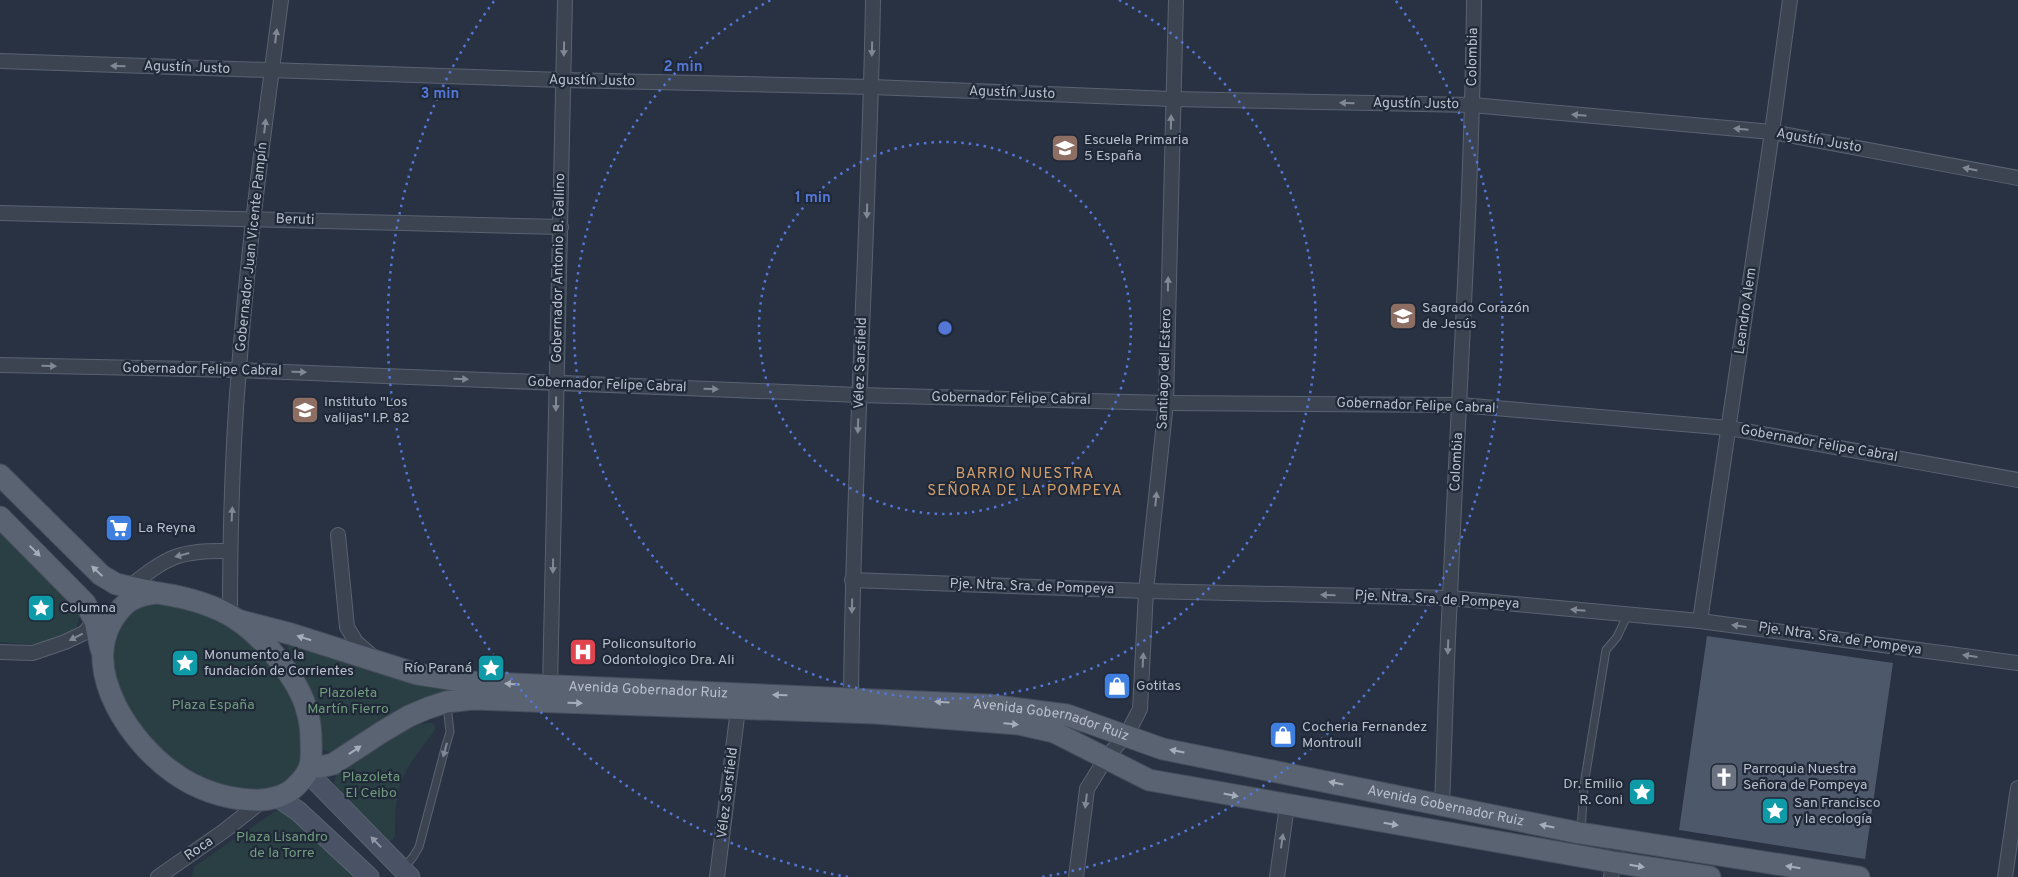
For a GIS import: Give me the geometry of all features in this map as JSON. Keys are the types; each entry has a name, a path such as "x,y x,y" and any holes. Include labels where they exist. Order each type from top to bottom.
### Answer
{"main road":[{"path":"0,476 101,575 116,584 129,588 180,597 213,607 233,618 262,642 288,673 307,710 311,732 310,769 292,791 270,799"},
{"path":"0,517 85,603 95,621 108,685 119,711 135,736 154,757 175,774 203,789 225,797 270,799 298,811 369,877"},
{"path":"103,660 105,638 117,612 132,598 142,594 158,593"},
{"name":"Avenida Gobernador Ruiz","path":"233,618 292,634 417,674 469,682 550,687 851,697 989,705 1067,714 1127,734 1164,749 1616,840 1859,877"},
{"name":"Avenida Gobernador Ruiz","path":"310,769 333,764 409,716 446,702 473,699 875,714 1018,724 1054,732 1149,780 1612,870 1710,877"},
{"path":"310,769 406,873"}],"street":[{"name":"Gobernador Juan Vicente Pampín","path":"233,618 230,551 238,370 254,219 281,0"},
{"name":"Gobernador Antonio B. Gallino","path":"550,687 565,0"},
{"name":"Vélez Sarsfield","path":"851,697 852,580 872,87 873,0"},
{"name":"Santiago del Estero","path":"1076,877 1087,789 1106,758 1127,734 1140,709 1146,591 1166,403 1172,99 1176,0"},
{"name":"Colombia","path":"1442,804 1472,105 1474,0"},
{"name":"Leandro Alem","path":"1700,621 1790,0"},
{"name":"Agustín Justo","path":"0,61 563,80 872,87 1172,99 1472,105 1772,132 2018,178"},
{"name":"Beruti","path":"0,213 560,227"},
{"name":"Gobernador Felipe Cabral","path":"0,365 238,370 859,395 1166,403 1460,405 1728,428 2018,480"},
{"path":"338,535 346,627 356,642 381,663"},
{"path":"129,588 160,564 178,554 201,550 230,551"},
{"name":"Pje. Ntra. Sra. de Pompeya","path":"852,580 1146,591 1450,598 1700,621 2018,663"},
{"path":"0,652 33,653 84,633 95,621 117,612"},
{"path":"851,697 875,714"},
{"name":"Vélez Sarsfield","path":"717,877 738,709"},
{"path":"2005,877 2018,788"},
{"name":"Roca","path":"164,876 270,799"},
{"path":"1277,877 1287,806"},
{"path":"1612,870 1616,840"}],"lane":[{"path":"1580,833 1584,785 1606,650 1617,637 1628,614"},
{"path":"406,873 418,847 450,732 446,702"}],"green space":[{"path":"0,529 79,608 77,627 71,632 38,645 0,642"},
{"name":"Plaza España","path":"149,604 179,605 218,619 253,644 290,690 302,727 301,761 296,773 286,783 255,794 198,779 153,745 117,690 111,653 124,619 136,609"},
{"name":"Plazoleta Martín Fierro","path":"294,644 484,690 333,754 326,751 318,743 285,652 288,646"},
{"name":"Plazoleta El Ceibo","path":"432,723 435,726 435,730 415,757 403,778 397,802 395,836 393,840 388,841 337,790 334,783 336,775 416,724"},
{"name":"Plaza Lisandro de la Torre","path":"282,810 290,812 358,877 191,877 195,866 274,812"}],"building":[{"name":"Parroquia Nuestra Señora de Pompeya","path":"1707,636 1893,663 1865,859 1679,830"}],"place":[{"name":"Escuela Primaria 5 España","path":"1065,148"},
{"name":"Sagrado Corazón de Jesús","path":"1403,316"},
{"name":"Instituto \"Los valijas\" I.P. 82","path":"305,410"},
{"name":"La Reyna","path":"119,528"},
{"name":"Columna","path":"41,608"},
{"name":"Policonsultorio Odontologico Dra. Ali","path":"583,652"},
{"name":"Monumento a la fundación de Corrientes","path":"185,663"},
{"name":"Río Paraná","path":"491,668"},
{"name":"Gotitas","path":"1117,686"},
{"name":"Cocheria Fernandez Montroull","path":"1283,735"},
{"name":"Parroquia Nuestra Señora de Pompeya","path":"1724,777"},
{"name":"Dr. Emilio R. Coni","path":"1642,792"},
{"name":"San Francisco y la ecología","path":"1775,811"}],"district":[{"name":"BARRIO NUESTRA SEÑORA DE LA POMPEYA","path":"1025,482"}]}
